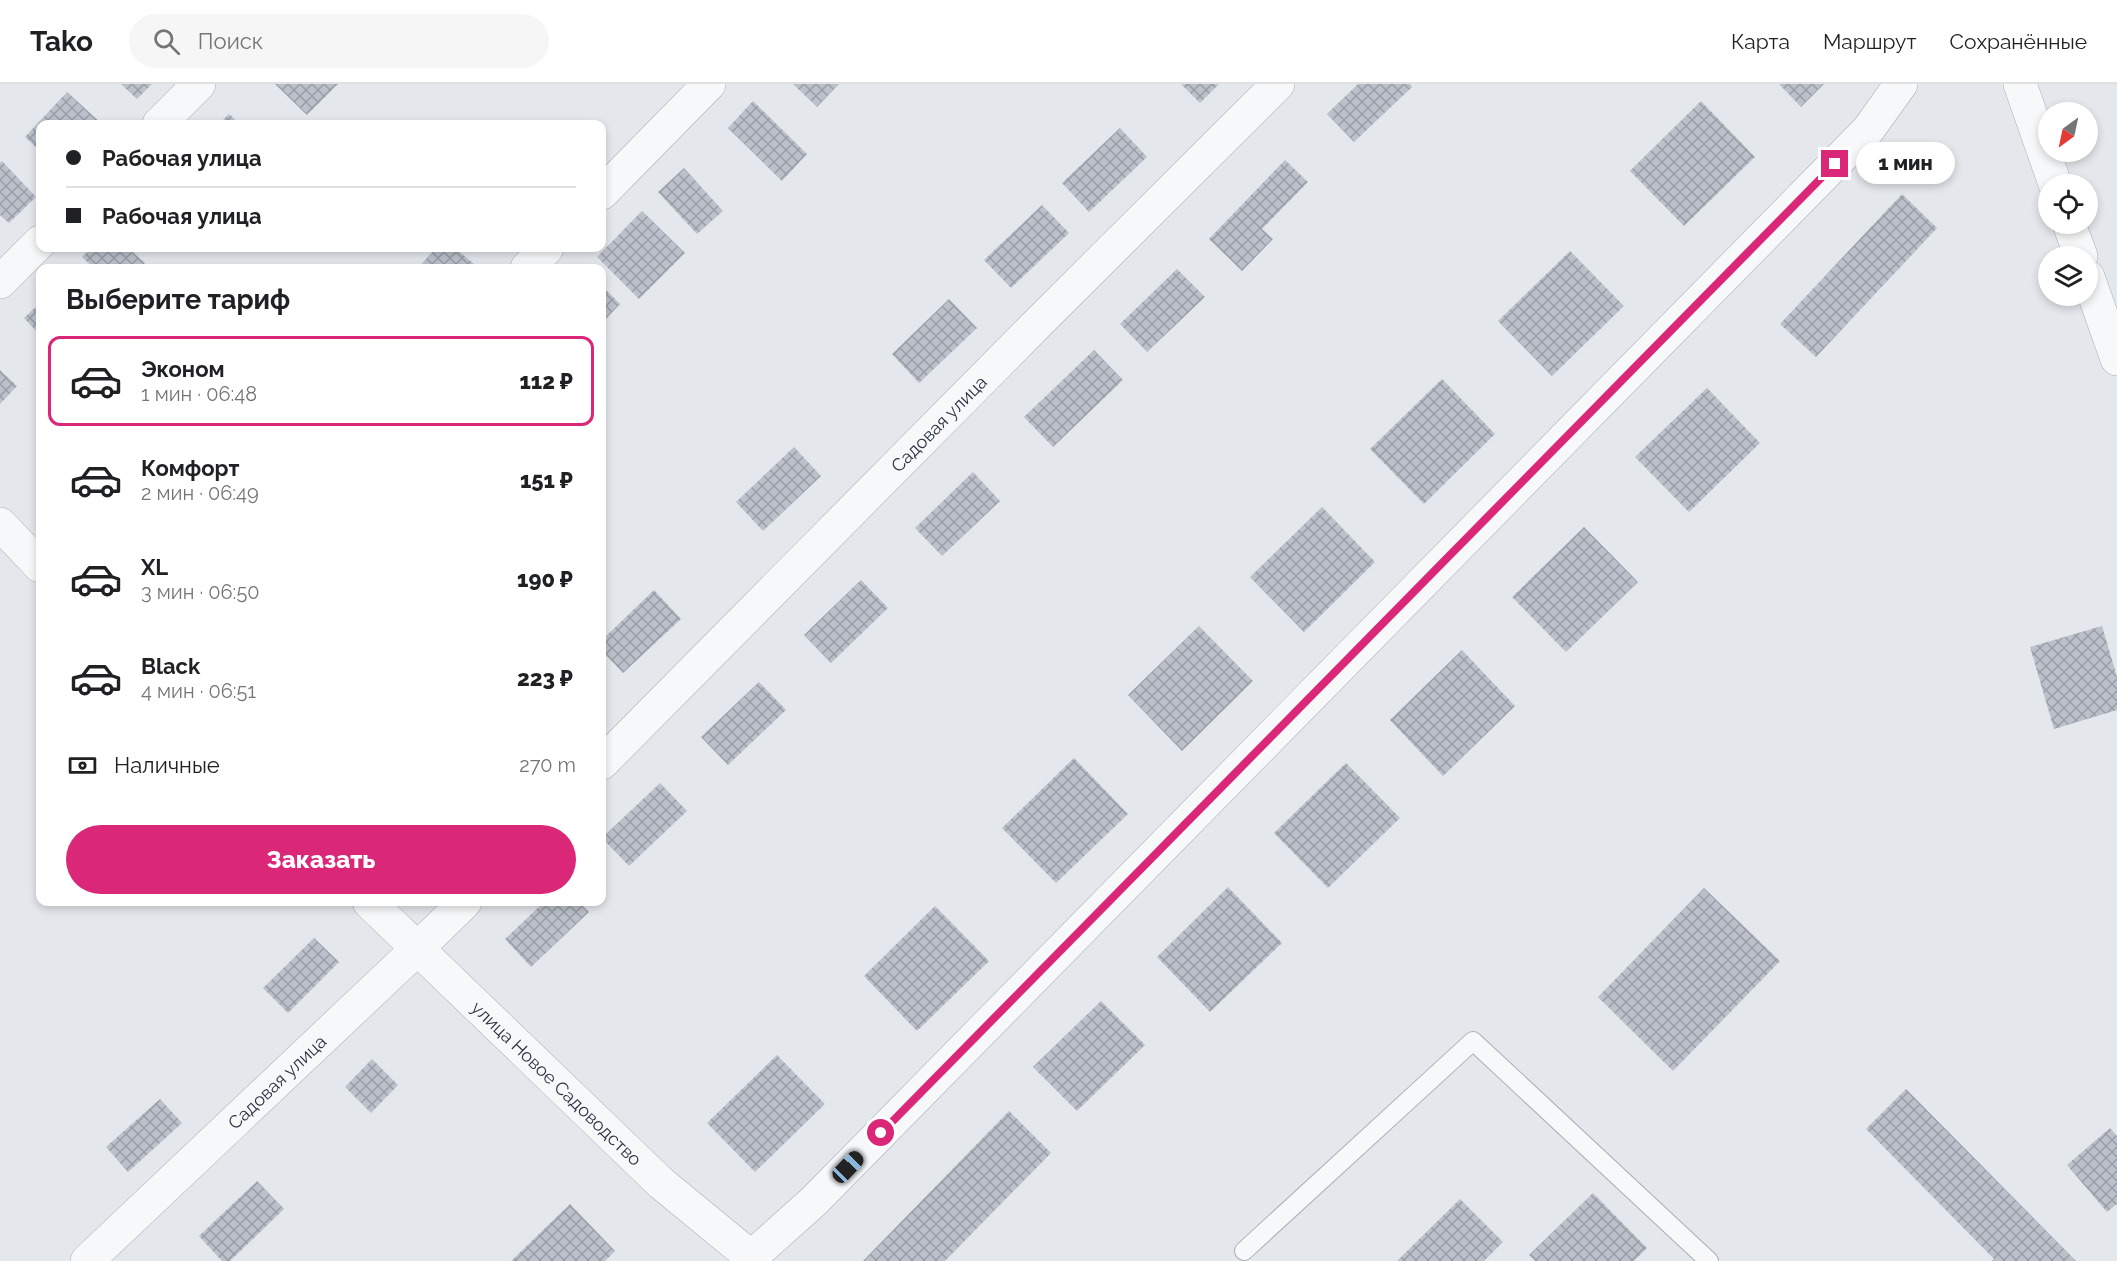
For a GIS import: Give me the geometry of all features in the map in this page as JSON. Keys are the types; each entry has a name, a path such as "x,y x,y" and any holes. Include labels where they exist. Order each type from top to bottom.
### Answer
{"street":[{"path":"163,120 200,84"},
{"path":"606,189 709,84"},
{"name":"Садовая улица","path":"606,759 1013,347 1278,84"},
{"path":"751,1260 814,1201 1868,130 1901,84"},
{"path":"2020,84 2052,174"},
{"path":"0,282 36,246"},
{"path":"531,264 543,252"},
{"path":"2098,305 2117,359"},
{"path":"0,524 36,562"},
{"name":"улица Новое Садоводство","path":"373,906 661,1184 751,1260"},
{"name":"Садовая улица","path":"87,1261 461,906"}],"lane":[{"path":"1244,1251 1473,1041 1709,1261"}],"building":[{"path":"121,84 152,84 137,99"},
{"path":"275,84 338,84 307,115"},
{"path":"793,84 839,84 817,107"},
{"path":"1181,84 1219,84 1200,103"},
{"path":"1358,84 1410,84 1412,87 1354,142 1327,114"},
{"path":"1779,84 1824,84 1801,107"},
{"path":"67,92 98,120 41,120"},
{"path":"753,101 807,154 782,181 728,128"},
{"path":"1701,101 1755,157 1684,226 1630,171"},
{"path":"229,114 236,120 223,120"},
{"path":"36,125 36,147 25,137"},
{"path":"1120,128 1147,157 1089,212 1062,183"},
{"path":"1285,160 1308,182 1262,229 1273,239 1242,271 1209,239"},
{"path":"2,161 36,197 9,223 0,215 0,163"},
{"path":"684,168 723,211 697,234 658,192"},
{"path":"1902,194 1937,228 1816,357 1780,324"},
{"path":"1042,205 1069,233 1011,288 984,260"},
{"path":"642,211 685,253 639,299 597,257 602,252 606,252 606,248"},
{"path":"1570,251 1624,306 1552,376 1498,321"},
{"path":"87,252 133,252 145,263 90,264 82,257"},
{"path":"432,252 460,252 474,264 422,264"},
{"path":"1177,269 1205,297 1147,352 1120,324"},
{"path":"606,290 620,304 606,319"},
{"path":"949,299 977,328 919,383 892,354"},
{"path":"36,307 36,331 24,318"},
{"path":"1094,350 1123,380 1053,447 1024,417"},
{"path":"0,370 17,386 0,404"},
{"path":"1442,379 1495,434 1424,504 1370,449"},
{"path":"1707,388 1760,443 1689,512 1635,457"},
{"path":"794,447 821,476 763,531 736,502"},
{"path":"973,472 1000,501 942,556 915,528"},
{"path":"1322,507 1375,562 1304,632 1250,577"},
{"path":"1584,527 1638,582 1566,652 1512,597"},
{"path":"861,580 888,608 831,663 804,635"},
{"path":"654,590 681,619 623,673 606,655 606,636"},
{"path":"1199,626 1253,681 1182,751 1128,695"},
{"path":"2102,626 2117,677 2117,710 2054,729 2030,647"},
{"path":"1462,650 1515,706 1443,776 1390,720"},
{"path":"759,682 786,710 728,765 701,737"},
{"path":"1074,758 1128,814 1056,883 1002,828"},
{"path":"1346,763 1400,818 1328,888 1274,833"},
{"path":"660,783 687,811 629,866 606,842 606,834"},
{"path":"1228,887 1282,943 1210,1012 1157,957"},
{"path":"1704,888 1780,961 1673,1071 1598,997"},
{"path":"540,906 583,906 589,912 531,967 505,939"},
{"path":"935,906 989,961 917,1031 864,976"},
{"path":"314,938 339,962 288,1013 263,988"},
{"path":"1101,1001 1145,1045 1077,1111 1033,1067"},
{"path":"777,1055 825,1104 755,1172 707,1123"},
{"path":"372,1059 398,1085 371,1113 345,1087"},
{"path":"1906,1089 2076,1261 1992,1261 1994,1259 1866,1129"},
{"path":"160,1099 182,1123 128,1172 106,1147"},
{"path":"1009,1111 1051,1153 945,1261 863,1261"},
{"path":"2110,1128 2117,1136 2117,1204 2107,1212 2067,1165"},
{"path":"257,1181 284,1209 230,1261 222,1261 199,1236"},
{"path":"1593,1193 1647,1248 1634,1261 1535,1261 1529,1255"},
{"path":"1460,1199 1503,1242 1484,1261 1397,1261"},
{"path":"570,1204 615,1251 605,1261 511,1261"}],"route":[{"path":"881,1133 1835,164"}]}
